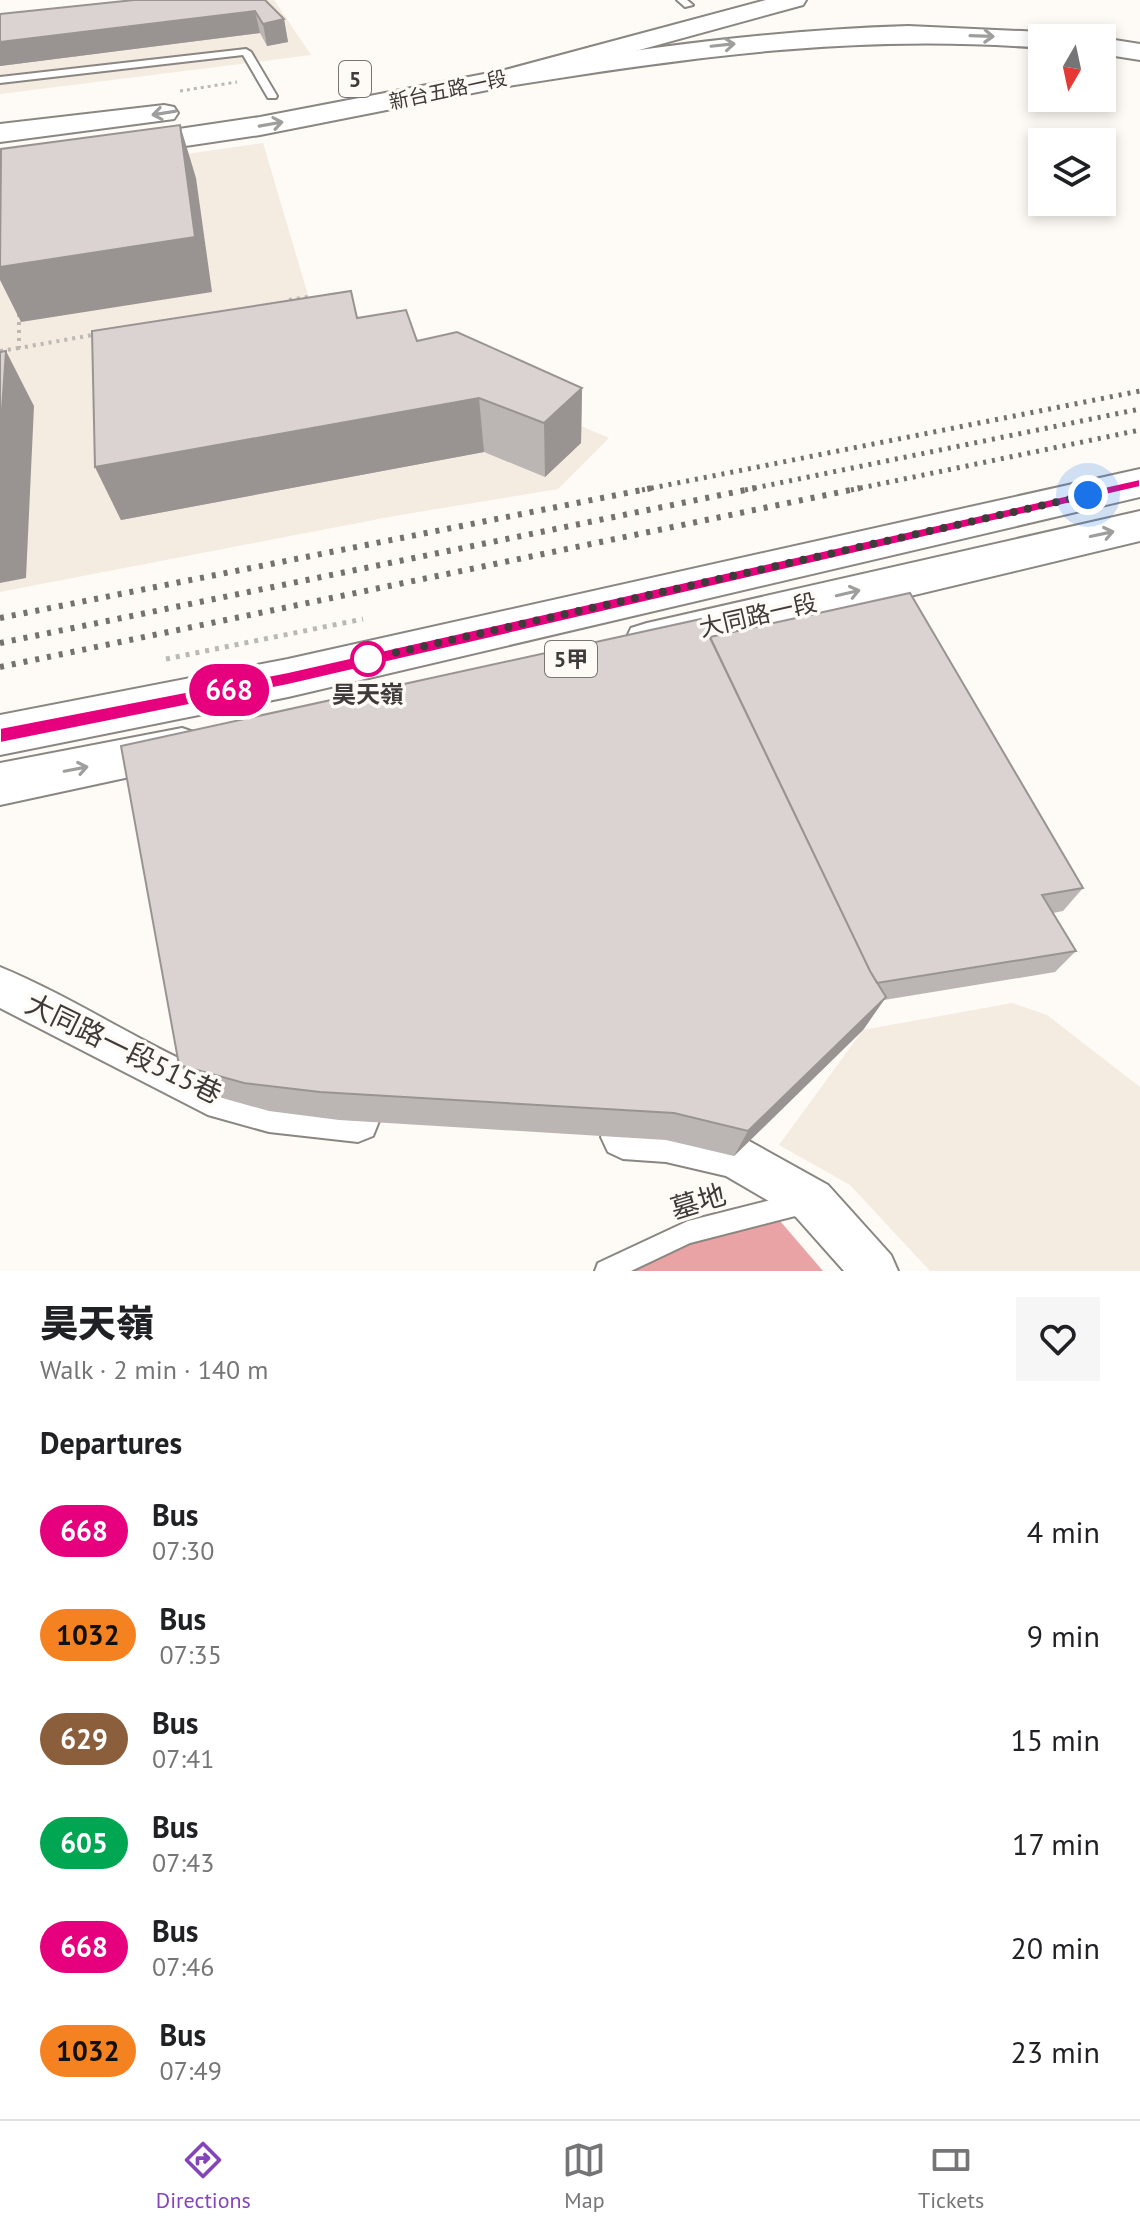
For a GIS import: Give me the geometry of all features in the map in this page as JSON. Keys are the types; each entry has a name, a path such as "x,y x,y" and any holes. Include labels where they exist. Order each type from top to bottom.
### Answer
{"main road":[{"name":"新台五路一段","path":"102,149 260,126 508,78 794,0"},
{"path":"597,27 692,2"},
{"path":"508,78 689,48 783,39 907,33 1028,39"},
{"path":"1116,48 1140,52"},
{"name":"5","path":"243,100 304,90"},
{"path":"0,133 184,110"},
{"name":"大同路一段","path":"0,735 288,678 1140,483"},
{"name":"大同路一段","path":"606,651 1050,544 1140,526"},
{"path":"0,784 224,740"}],"street":[{"name":"大同路一段515巷","path":"0,987 208,1094 269,1111 393,1122"},
{"path":"590,1135 666,1140 734,1156 812,1201 875,1271"}],"lane":[{"path":"0,80 246,52 272,96"},
{"name":"墓地","path":"606,1271 688,1232 812,1201"}],"path":[{"path":"278,302 308,297"},
{"path":"19,301 19,348"},
{"path":"0,351 111,332"}],"shaded area":[{"path":"274,0 311,55 0,94 0,28"},
{"path":"263,143 313,312 609,438 558,489 394,516 0,592 0,181"},
{"path":"1012,1003 1047,1015 1140,1087 1140,1271 930,1271 850,1185 779,1145 863,1030"},
{"path":"780,1221 823,1271 606,1271 688,1232"}],"building":[{"path":"134,0 265,0 284,19 263,24 255,11 0,42 0,14"},
{"path":"180,125 195,237 0,267 1,149"},
{"path":"351,291 357,318 406,310 417,341 457,332 582,388 544,423 479,398 95,467 92,331"},
{"path":"6,351 0,439 0,352"},
{"path":"910,593 1083,888 1042,895 1076,951 877,983 710,637"},
{"path":"701,619 870,971 886,997 748,1131 674,1113 320,1092 244,1083 179,1065 121,746"}],"railway":[{"path":"642,490 1140,391"},
{"path":"745,490 1140,409"},
{"path":"851,490 1140,430"},
{"path":"0,618 652,488"},
{"path":"0,643 755,488"},
{"path":"0,667 860,488"}],"bus line":[{"name":"668","path":"0,735 288,678 1140,484"}],"place":[{"name":"昊天嶺","path":"368,659"}],"route":[{"path":"368,659 1088,495"}]}
